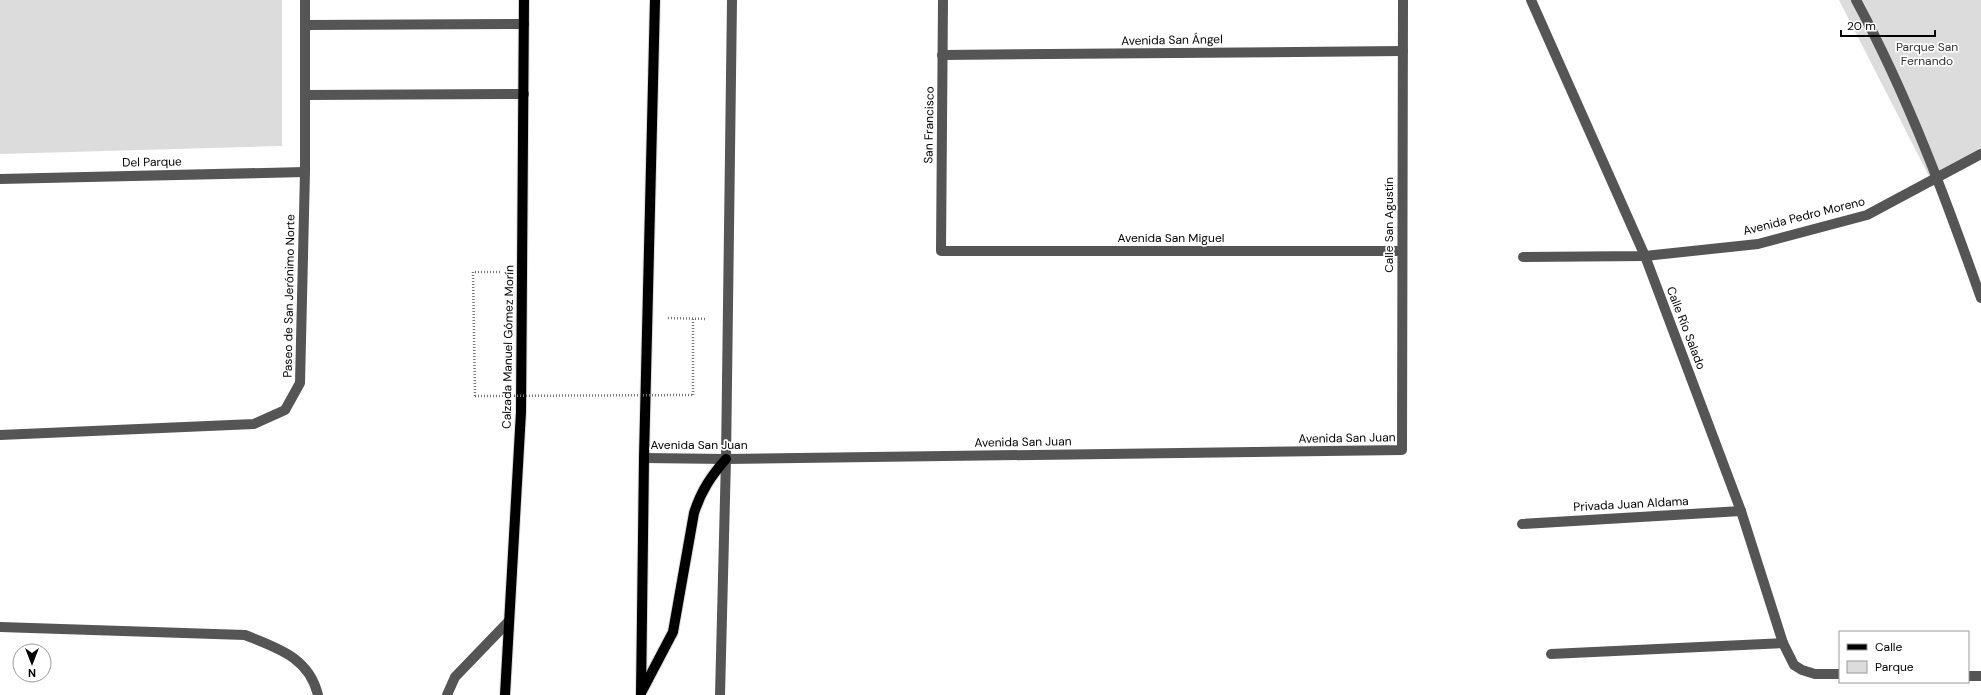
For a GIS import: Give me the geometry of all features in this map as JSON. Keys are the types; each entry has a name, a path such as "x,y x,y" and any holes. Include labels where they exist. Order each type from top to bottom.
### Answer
{"main road":[{"name":"Calzada Manuel Gómez Morín","path":"505,695 520,412 524,0"},
{"path":"641,694 644,458 655,0"},
{"path":"641,694 673,632 694,513 700,495 711,476 726,459"}],"street":[{"name":"Paseo de San Jerónimo Norte","path":"0,435 254,424 285,410 300,383 305,172 305,0"},
{"path":"720,695 726,459 732,0"},
{"name":"San Francisco","path":"941,251 943,0"},
{"name":"Calle San Agustín","path":"1402,450 1403,0"},
{"name":"Calle Río Salado","path":"1531,0 1645,256 1741,511 1783,643 1794,665 1802,670 1815,674 1839,674"},
{"path":"1856,0 1904,98 1938,178 1981,298"},
{"path":"305,25 524,24"},
{"name":"Avenida San Ángel","path":"942,55 1403,51"},
{"path":"305,95 524,94"},
{"name":"Avenida Pedro Moreno","path":"1523,257 1645,256 1758,244 1867,215 1981,154"},
{"name":"Del Parque","path":"0,179 305,172"},
{"name":"Avenida San Miguel","path":"941,251 1402,251"},
{"name":"Avenida San Juan","path":"644,458 726,459 1402,450"},
{"name":"Privada Juan Aldama","path":"1522,524 1741,511"},
{"path":"447,695 455,677 508,622"},
{"path":"0,627 245,635 273,646 296,659 315,686 318,695"},
{"path":"1551,654 1783,643"},
{"path":"1969,676 1981,676"}],"path":[{"path":"522,272 473,272 475,396 693,395 693,319"}],"green space":[{"path":"0,0 282,0 282,146 0,154"},
{"name":"Parque San Fernando","path":"1839,0 1981,0 1981,152 1932,182"}]}
